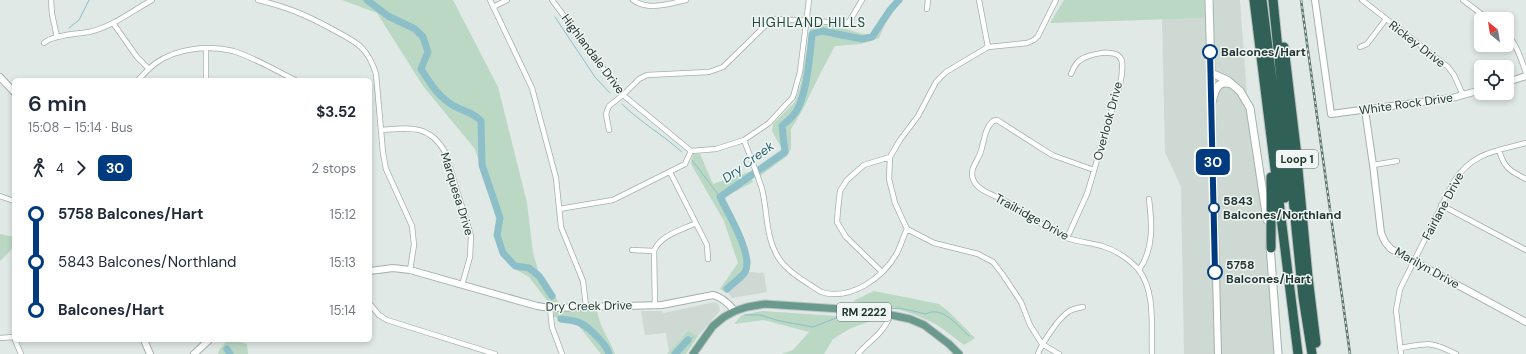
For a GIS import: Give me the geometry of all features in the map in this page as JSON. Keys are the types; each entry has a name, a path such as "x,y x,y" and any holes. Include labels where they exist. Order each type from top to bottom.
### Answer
{"highway":[{"name":"Loop 1","path":"1254,0 1298,354"},
{"path":"1262,0 1303,354"},
{"path":"1273,0 1303,297 1312,342 1312,354"},
{"name":"Loop 1","path":"1279,0 1288,76 1312,342 1318,354"},
{"path":"1261,58 1268,68 1278,135"},
{"path":"1288,76 1288,145"},
{"path":"1270,248 1272,150"}],"main road":[{"path":"1209,0 1211,73 1227,80 1233,85 1246,99 1252,115 1270,248 1278,354"},
{"path":"1212,102 1216,88 1219,85 1225,83 1233,85"},
{"name":"RM 2222","path":"693,354 713,326 724,317 735,310 765,304 840,309 891,315 910,319 924,325 949,344 959,354"}],"street":[{"path":"51,0 52,14 57,37"},
{"path":"44,43 47,40 57,37 101,29 152,0"},
{"path":"258,0 293,9 353,41 362,48 373,64 376,74 383,153 386,169 412,226 414,245 410,270"},
{"path":"490,0 532,88 556,178 563,235 583,281 586,306"},
{"path":"493,7 507,0"},
{"name":"Highlandale Drive","path":"552,0 623,95 691,151"},
{"path":"633,0 646,6 655,6 686,0"},
{"path":"559,208 613,200 685,164 691,151 716,149 744,140 769,123 793,97 800,72 809,0"},
{"path":"609,130 606,114 609,106 639,79 647,75 709,72 723,67 770,21 776,19 846,23 850,22 862,0"},
{"path":"928,0 928,9"},
{"path":"979,0 988,47"},
{"path":"1056,0 1038,36 1034,40 988,47 940,77 918,116 900,140 890,157 889,179 895,203 906,229 934,243 978,254 993,262 1021,302 1030,325 1042,344 1059,354"},
{"name":"White Rock Drive","path":"1315,0 1331,114 1463,95 1474,92"},
{"name":"Rickey Drive","path":"1362,0 1448,68 1454,75 1463,95"},
{"path":"1463,0 1479,12"},
{"path":"1360,47 1367,44 1386,19"},
{"path":"113,23 137,57 149,69"},
{"path":"1514,43 1526,73"},
{"path":"206,49 206,78"},
{"path":"140,78 164,58 187,50 206,49 226,50 238,53 291,78"},
{"name":"Overlook Drive","path":"1067,238 1087,194 1117,94 1122,62 1119,56 1113,53 1086,56 1074,66 1072,74"},
{"path":"1211,73 1218,354"},
{"path":"1514,80 1526,76"},
{"path":"0,78 12,90"},
{"name":"Marilyn Drive","path":"1365,110 1381,233 1385,242 1391,249 1526,322"},
{"name":"Trailridge Drive","path":"1094,170 1052,155 997,120 993,121 988,128 980,153 972,169 972,175 975,184 980,188 1067,238 1113,250 1132,263 1139,270 1149,294 1152,354"},
{"name":"Marquesa Drive","path":"381,130 411,128 433,135 440,142 445,152 471,236 470,257 462,284"},
{"path":"744,140 762,189 767,231 780,261 791,271 821,292 848,293 857,290 874,279 882,272 897,253 906,229"},
{"name":"Fairlane Drive","path":"1401,354 1397,323 1397,300 1400,289 1441,205 1459,172 1475,158 1526,143"},
{"path":"1499,150 1502,161 1506,166 1512,172 1526,179"},
{"path":"882,272 846,237 837,222 840,191 847,180 864,165 890,157"},
{"path":"1373,165 1397,161"},
{"path":"670,172 707,244 708,259"},
{"path":"0,196 12,200"},
{"path":"1139,270 1144,263 1148,252 1151,234 1152,218 1149,199"},
{"path":"1441,205 1526,250"},
{"path":"655,306 654,251 657,244 664,238 696,223"},
{"path":"632,250 654,251"},
{"name":"Dry Creek Drive","path":"372,271 393,268 410,270 462,284 529,305 550,308 586,306 655,306 667,305 713,295 724,300 735,310"},
{"path":"372,306 379,315 387,320 495,354"},
{"path":"1038,354 1042,344 1066,313 1075,308 1083,307"},
{"path":"550,308 552,327 560,354"},
{"path":"858,354 878,336 885,327 891,315"},
{"path":"0,338 12,337"},
{"path":"16,342 21,354"},
{"path":"145,342 150,354"},
{"path":"194,354 206,342"},
{"path":"1400,348 1424,343 1433,344 1456,354"}],"shaded area":[{"path":"1204,0 1240,0 1247,94 1266,227 1276,354 1184,354 1181,187 1165,152 1162,19 1204,18"},
{"path":"749,272 764,273 767,292 732,298 728,293"},
{"path":"715,302 719,305 720,311 698,336 687,330 669,352 666,333 645,335 641,311 662,311 663,313"}],"green space":[{"path":"342,0 453,0 498,87 527,203 533,253 538,270 547,281 558,302 548,302 529,277 515,269 501,256 495,237 496,217 475,149 423,86 377,13"},
{"path":"895,0 902,0 886,22 879,38 861,44 835,46 802,111 791,129 791,149 787,156 760,176 757,167 782,149 772,131 773,124 795,102 801,83 811,25 839,27 862,34 870,34"},
{"path":"1064,0 1204,0 1204,18 1050,23"},
{"path":"693,154 700,154 713,184 749,172 753,182 725,197 751,261 749,272 728,293 720,289 738,263 724,221 691,164"},
{"path":"0,234 12,237 12,249 0,261"},
{"path":"874,291 939,304 975,338 964,345 936,324 917,315 853,301"},
{"path":"554,310 597,311 602,328 615,354 601,354 578,325 554,317"},
{"path":"762,311 874,320 851,328 833,339 824,354 781,354 793,350 809,332 764,320 734,324 742,315"},
{"path":"688,330 698,336 686,354 667,354"},
{"path":"226,342 240,342 247,344 248,354 218,354"}],"waterway":[{"path":"69,28 79,20 89,0"},
{"path":"367,0 388,16 415,29 423,37 428,52 421,69 428,80 435,90 449,103 472,114 481,121 482,165 500,218 497,235 503,253 515,266 529,268 539,276 552,296"},
{"name":"Dry Creek","path":"727,289 745,272 747,265 746,256 739,234 720,197 785,152 782,126 794,115 802,97 807,75 812,34 822,31 862,39 872,37 890,10 899,0"},
{"path":"555,17 595,77 610,93"},
{"path":"622,104 636,117 682,152"},
{"path":"692,160 720,197"},
{"path":"887,309 900,308 926,314 938,312 944,314 955,322 969,336"},
{"path":"745,315 760,315 780,321 813,327 836,318 873,320"},
{"path":"561,319 576,321 584,325 601,341 608,350 609,354"},
{"name":"Dry Creek","path":"688,340 693,337"},
{"name":"Dry Creek","path":"675,354 688,340"},
{"path":"227,349 230,354"}],"railway":[{"path":"1301,0 1350,354"}],"bus line":[{"name":"30","path":"1210,52 1215,272"}],"place":[{"name":"Balcones/Hart","path":"1210,52"},
{"name":"5843 Balcones/Northland","path":"1214,208"},
{"name":"5758 Balcones/Hart","path":"1215,272"}],"district":[{"name":"HIGHLAND HILLS","path":"809,22"}]}
